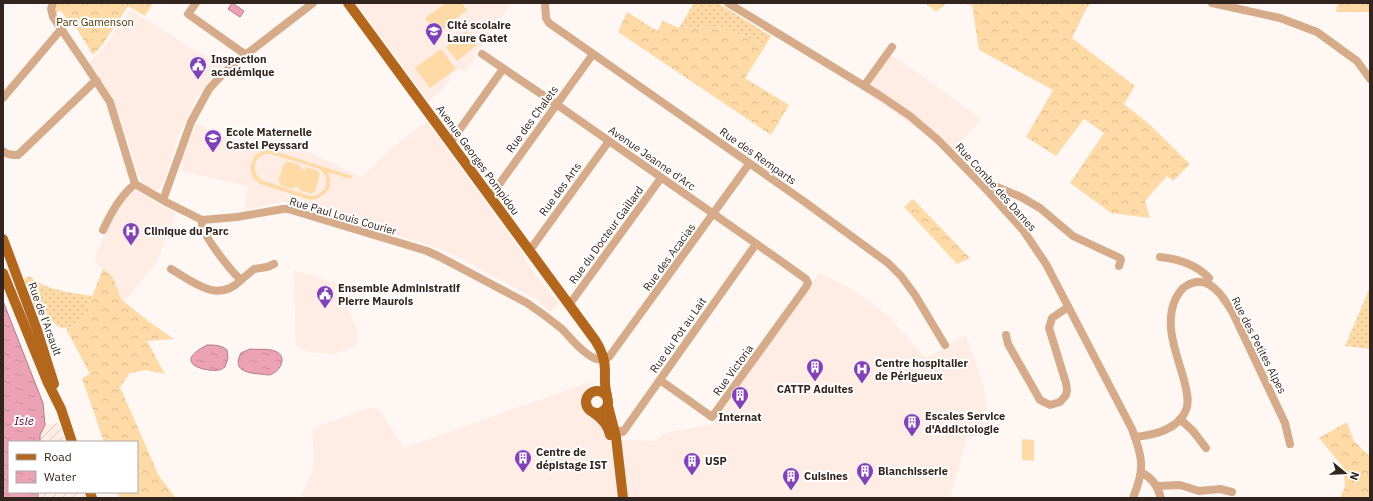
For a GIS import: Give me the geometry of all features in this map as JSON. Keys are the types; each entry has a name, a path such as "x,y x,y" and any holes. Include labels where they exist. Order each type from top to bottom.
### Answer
{"main road":[{"name":"Avenue Georges Pompidou","path":"348,3 601,348 599,375 594,390"},
{"name":"Rue de l'Arsault","path":"3,239 39,334 61,409"},
{"path":"3,272 34,350 61,409 72,441"},
{"path":"30,339 39,334 40,348 34,350"},
{"name":"Avenue Georges Pompidou","path":"601,359 607,395"},
{"path":"594,413 601,413 605,411 608,406 609,400 607,395 602,391 594,390 588,396 586,401 587,406 590,411 601,418 607,425 611,439 614,462 620,480"},
{"path":"608,406 614,429 623,498"}],"street":[{"path":"53,3 52,13 110,102 135,184 202,220 201,223 204,232 233,273 241,280"},
{"path":"196,3 188,14 246,55"},
{"path":"163,200 191,122 203,100 219,78 313,3"},
{"name":"Rue des Remparts","path":"545,3 546,18 549,23 813,208 896,270 915,295 945,345"},
{"path":"1212,3 1280,18 1317,32 1357,61 1370,79"},
{"name":"Rue Combe des Dames","path":"730,4 884,98 922,126 986,189 1023,230 1046,264 1124,412 1135,437 1141,455 1142,473 1133,498"},
{"path":"3,98 62,30"},
{"path":"864,86 892,47"},
{"name":"Avenue Jeanne d'Arc","path":"482,54 806,279 808,283"},
{"name":"Rue des Chalets","path":"490,197 593,54"},
{"path":"450,143 503,69"},
{"path":"3,151 6,154 18,155 92,84 97,81"},
{"name":"Rue des Arts","path":"530,250 609,141"},
{"name":"Rue des Acacias","path":"601,359 609,357 749,164"},
{"name":"Rue du Docteur Gaillard","path":"569,305 661,178"},
{"path":"103,230 117,204 126,192 135,184"},
{"path":"986,189 997,187 1032,203 1044,211 1073,236 1120,258 1120,266"},
{"name":"Rue Paul Louis Courier","path":"202,220 237,217 288,209 440,256 538,310 585,352 593,357 601,359"},
{"name":"Rue du Pot au Lait","path":"614,429 623,432 756,244"},
{"path":"1160,257 1176,259 1190,264 1209,278"},
{"path":"171,269 199,285 218,291 224,291 230,289 254,269 267,267 274,264"},
{"name":"Rue des Petites Alpes","path":"1180,419 1186,410 1188,402 1170,323 1174,303 1178,293 1183,287 1198,281 1211,286 1223,298 1232,312 1285,423 1290,444"},
{"name":"Rue Victoria","path":"660,380 712,417 808,283"},
{"path":"1006,335 1008,344 1040,400 1050,404 1060,402 1066,395 1067,390 1049,328 1052,318 1068,307"},
{"path":"1135,437 1161,432 1172,426 1180,419 1193,431 1206,448"},
{"path":"1142,473 1150,478 1157,486 1161,498"},
{"path":"1157,486 1180,484 1199,491 1220,489 1232,492"}],"shaded area":[{"name":"Cité scolaire Laure Gatet","path":"356,3 512,3 474,55 476,56 464,72 461,70 455,71 451,74 448,83 429,102"},
{"path":"130,10 170,34 187,47 226,64 209,81 197,97 178,137 163,184 159,189 153,190 142,182 138,174 114,99 90,62 107,44"},
{"path":"891,55 981,119 949,156 931,138 865,92"},
{"path":"427,122 524,255 524,259 559,304 550,312 536,299 456,256 438,248 293,203 282,202 244,210 248,186 181,171 184,166 181,163 196,124 244,143 277,143 297,147 362,177 395,145"},
{"name":"Clinique du Parc","path":"136,190 154,202 176,213 157,261 124,302 120,299 113,277 97,264 95,258 113,215 126,194"},
{"path":"294,270 337,283 359,335 355,346 336,354 309,352 296,346"},
{"name":"Centre hospitalier de Périgueux","path":"819,273 850,288 886,314 926,358 966,335 984,388 991,435 967,437 950,498 300,498 312,473 314,458 312,429 370,407 379,409 404,448 592,381 581,399 585,412 596,419 607,431 611,446 623,440 656,441 662,434 713,424"},
{"path":"58,423 65,441 40,441 40,435 45,425"},
{"path":"38,493 84,493 85,498 38,498"}],"green space":[{"name":"Parc Gamenson","path":"57,3 153,3 145,16 128,6 103,44 93,55 75,26 73,27 61,11 56,13 55,7"},
{"path":"446,3 462,3 467,10 437,34 425,18"},
{"path":"694,3 718,3 771,36 766,45 716,26 679,28"},
{"path":"925,3 947,3 936,12"},
{"path":"958,3 1092,3 1087,7 1072,38 1135,86 1124,104 1149,124 1190,164 1173,181 1167,176 1145,201 1150,218 1111,213 1070,183 1104,133 1084,119 1056,156 1026,137 1053,90 979,50 972,5"},
{"path":"1338,3 1370,3 1370,12 1336,12"},
{"path":"627,12 657,31 663,21 679,28 716,26 766,45 745,78 789,105 771,135 618,32"},
{"path":"466,31 477,45 457,61 446,47"},
{"path":"441,49 456,69 430,88 415,68"},
{"path":"265,150 271,150 352,176 351,179 328,172 330,187 326,193 316,199 310,200 260,184 253,178 250,167 255,155","holes":["271,154 320,169 326,178 325,189 317,195 310,196 261,180 255,170 256,162 261,156"]},
{"path":"287,161 300,165 300,168 305,170 306,167 319,171 318,173 320,174 315,192 312,194 299,190 299,188 294,186 293,189 280,185 281,182 278,181 284,163 286,164"},
{"path":"913,199 970,258 957,264 904,207"},
{"path":"103,269 113,277 121,299 148,321 174,339 147,341 165,374 146,370 130,373 120,387 159,476 176,498 119,498 117,493 138,493 138,441 104,441 82,378 90,374 66,329 81,324"},
{"path":"29,276 51,288 92,296 81,324 65,328 58,326 45,315 38,317 24,279"},
{"path":"1370,287 1370,349 1345,346"},
{"path":"1347,422 1354,441 1370,457 1370,498 1340,498 1345,487 1343,467 1319,438"},
{"path":"1022,439 1034,440 1034,461 1022,460"}],"water":[{"path":"232,3 244,11 240,17 228,9"},
{"name":"Isle","path":"3,301 43,403 45,425 40,435 40,441 8,441 8,493 38,493 38,498 3,498"},
{"path":"207,345 220,346 227,350 228,358 225,367 220,370 209,370 197,367 193,364 191,361 192,357 197,351"},
{"path":"250,349 277,352 282,358 281,365 273,374 269,375 255,374 242,370 238,363 241,353"}],"place":[{"name":"Cité scolaire Laure Gatet","path":"434,46"},
{"name":"Inspection académique","path":"198,80"},
{"name":"Ecole Maternelle Castel Peyssard","path":"213,153"},
{"name":"Clinique du Parc","path":"131,246"},
{"name":"Ensemble Administratif Pierre Maurois","path":"325,309"},
{"name":"CATTP Adultes","path":"815,382"},
{"name":"Centre hospitalier de Périgueux","path":"862,384"},
{"name":"Internat","path":"740,410"},
{"name":"Escales Service d'Addictologie","path":"912,437"},
{"name":"Centre de dépistage IST","path":"523,473"},
{"name":"USP","path":"692,476"},
{"name":"Blanchisserie","path":"865,486"},
{"name":"Cuisines","path":"791,491"}]}
